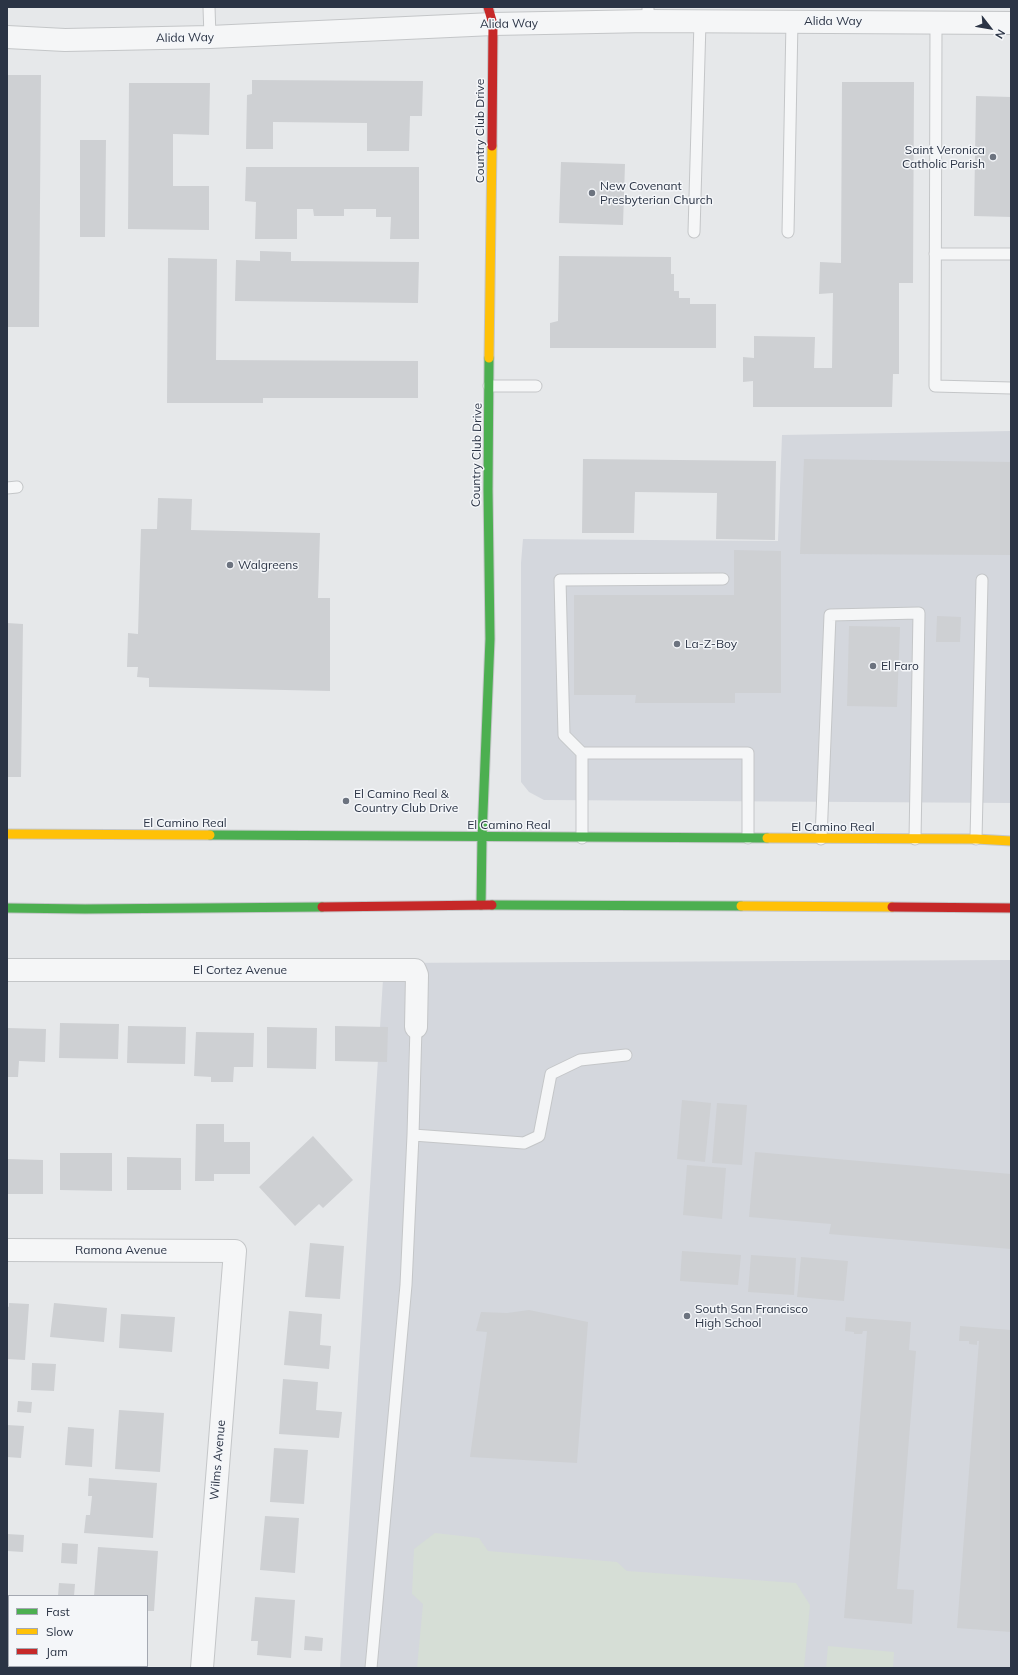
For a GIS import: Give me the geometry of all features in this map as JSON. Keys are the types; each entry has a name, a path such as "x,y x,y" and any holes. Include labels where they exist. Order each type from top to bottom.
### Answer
{"main road":[{"name":"Country Club Drive","path":"481,905 482,837 490,639 488,489 490,15"},
{"name":"El Camino Real","path":"7,834 976,839 1011,841"},
{"path":"7,908 92,909 481,905 1011,908"}],"street":[{"name":"Alida Way","path":"7,37 65,40 210,37 490,15 648,14 700,22 792,21 1011,23"},
{"name":"El Cortez Avenue","path":"7,970 415,970 417,975 416,1027"},
{"name":"Ramona Avenue","path":"7,1250 235,1251"},
{"name":"Wilms Avenue","path":"202,1668 235,1251"}],"lane":[{"path":"210,7 210,37"},
{"path":"788,232 792,21"},
{"path":"694,232 700,22"},
{"path":"936,22 935,386 1011,388"},
{"path":"935,254 1011,254"},
{"path":"489,386 536,386"},
{"path":"582,838 582,753 564,735 560,580 723,579"},
{"path":"976,839 982,580"},
{"path":"821,839 830,615 919,613 915,839"},
{"path":"582,753 748,753 748,838"},
{"path":"371,1668 406,1285 416,1027"},
{"path":"413,1134 524,1143 539,1136 551,1074 580,1060 626,1055"}],"shaded area":[{"path":"1011,431 1011,803 544,800 529,792 521,782 521,563 523,539 778,541 782,435"},
{"name":"South San Francisco High School","path":"1011,960 1011,1668 340,1668 384,963"},
{"path":"435,1533 479,1538 488,1551 617,1562 627,1571 796,1583 810,1605 804,1668 417,1668 423,1604 412,1594 414,1549"},
{"path":"828,1646 894,1652 893,1668 826,1668"}],"building":[{"path":"7,75 41,75 39,327 7,327"},
{"path":"252,80 423,81 422,116 410,116 409,151 367,151 367,123 273,122 273,149 246,149 247,95 252,94"},
{"path":"842,82 914,82 913,283 899,283 899,374 893,374 892,407 753,407 753,381 743,382 743,357 754,358 754,336 815,337 814,368 832,368 833,293 819,294 820,262 841,263"},
{"path":"129,83 210,83 209,135 173,134 173,186 209,186 209,230 128,229"},
{"name":"Saint Veronica Catholic Parish","path":"976,96 1011,97 1011,217 974,216"},
{"path":"80,140 106,140 105,237 80,237"},
{"name":"New Covenant Presbyterian Church","path":"561,162 625,164 623,225 559,223"},
{"path":"246,167 419,167 419,239 390,239 391,217 376,217 376,209 344,209 344,216 314,216 313,209 297,209 297,239 255,239 256,202 245,201"},
{"path":"260,251 291,252 291,261 419,262 418,303 235,301 236,260 260,261"},
{"path":"559,256 671,257 671,274 674,274 674,291 679,291 679,298 690,298 690,304 716,304 716,348 550,348 550,323 558,321"},
{"path":"168,258 217,259 216,360 418,361 418,398 263,398 263,403 167,403"},
{"path":"583,459 776,461 775,540 716,539 717,493 635,492 634,533 582,533"},
{"path":"804,459 1011,462 1011,555 800,554"},
{"name":"Walgreens","path":"158,498 192,499 191,530 320,533 318,598 330,598 330,691 149,687 149,678 137,677 138,667 127,667 128,633 138,634 141,529 157,529"},
{"name":"La-Z-Boy","path":"734,550 781,551 781,693 735,693 735,703 635,703 636,695 574,695 574,595 734,595"},
{"path":"937,616 961,617 960,642 936,642"},
{"path":"7,623 23,624 21,777 7,777"},
{"name":"El Faro","path":"849,626 900,627 897,707 847,706"},
{"path":"60,1023 119,1024 118,1059 59,1058"},
{"path":"128,1026 186,1027 185,1064 127,1063"},
{"path":"335,1026 388,1027 387,1062 335,1061"},
{"path":"267,1027 317,1028 316,1069 267,1068"},
{"path":"7,1028 46,1029 45,1062 19,1061 18,1077 7,1077"},
{"path":"196,1032 254,1033 253,1067 234,1067 233,1082 211,1082 211,1077 194,1076"},
{"path":"682,1100 711,1103 705,1162 677,1159"},
{"path":"717,1103 747,1105 742,1165 712,1163"},
{"path":"196,1124 224,1124 224,1142 250,1142 250,1174 214,1174 214,1181 195,1181"},
{"path":"313,1136 353,1180 323,1208 319,1204 295,1226 259,1187"},
{"path":"755,1152 1011,1174 1011,1249 829,1234 831,1224 749,1217"},
{"path":"60,1153 112,1153 112,1191 60,1190"},
{"path":"127,1157 181,1158 181,1190 127,1190"},
{"path":"7,1159 43,1160 43,1194 7,1194"},
{"path":"687,1165 726,1168 722,1219 683,1215"},
{"path":"310,1243 344,1246 340,1299 305,1297"},
{"path":"682,1251 741,1255 738,1285 680,1281"},
{"path":"751,1255 796,1258 794,1295 748,1292"},
{"path":"801,1257 848,1261 844,1301 797,1297"},
{"path":"9,1303 29,1304 25,1360 7,1359 7,1306 9,1307"},
{"path":"54,1303 107,1308 104,1342 50,1337"},
{"path":"529,1310 588,1322 577,1463 470,1457 487,1332 476,1331 481,1312 507,1313"},
{"path":"289,1311 322,1314 320,1345 331,1346 329,1369 284,1365"},
{"path":"121,1314 175,1317 172,1352 119,1348"},
{"path":"846,1317 911,1322 909,1350 916,1351 897,1589 914,1590 912,1624 844,1618 867,1331 863,1331 862,1334 854,1334 854,1332 845,1331"},
{"path":"960,1326 1011,1330 1011,1632 957,1628 979,1341 977,1341 977,1345 969,1344 969,1341 959,1341"},
{"path":"32,1363 56,1364 54,1391 31,1390"},
{"path":"283,1379 318,1382 316,1410 342,1412 339,1438 279,1434"},
{"path":"18,1401 32,1402 31,1413 17,1412"},
{"path":"119,1410 164,1413 160,1472 115,1469"},
{"path":"7,1425 24,1426 21,1458 7,1457"},
{"path":"68,1427 94,1429 92,1467 65,1465"},
{"path":"274,1448 308,1450 304,1504 270,1502"},
{"path":"89,1478 157,1483 153,1538 84,1533 86,1515 90,1515 92,1496 88,1496"},
{"path":"265,1516 299,1518 295,1573 260,1570"},
{"path":"7,1534 24,1535 23,1552 7,1551"},
{"path":"62,1543 78,1544 77,1564 61,1563"},
{"path":"98,1547 158,1551 154,1611 148,1611 148,1595 94,1595"},
{"path":"59,1583 75,1584 74,1595 58,1595"},
{"path":"255,1597 295,1600 291,1658 257,1655 258,1641 251,1641"},
{"path":"305,1636 323,1638 322,1651 304,1650"},
{"path":"56,1667 72,1667 72,1668"},
{"path":"109,1667 146,1667 146,1668"}],"traffic: fast":[{"path":"481,905 482,837 490,639 488,489 489,358"},
{"path":"210,835 767,838"},
{"path":"492,905 741,906"},
{"path":"7,908 85,909 322,907"}],"traffic: slow":[{"path":"489,358 492,146"},
{"path":"7,834 210,835"},
{"path":"767,838 976,839 1011,841"},
{"path":"741,906 892,907"}],"traffic: jam":[{"path":"488,7 493,24 492,146"},
{"path":"322,907 492,905"},
{"path":"892,907 1011,908"}],"place":[{"name":"Saint Veronica Catholic Parish","path":"993,157"},
{"name":"New Covenant Presbyterian Church","path":"592,193"},
{"name":"Walgreens","path":"230,565"},
{"name":"La-Z-Boy","path":"677,644"},
{"name":"El Faro","path":"873,666"},
{"name":"El Camino Real & Country Club Drive","path":"346,801"},
{"name":"South San Francisco High School","path":"687,1316"}]}
